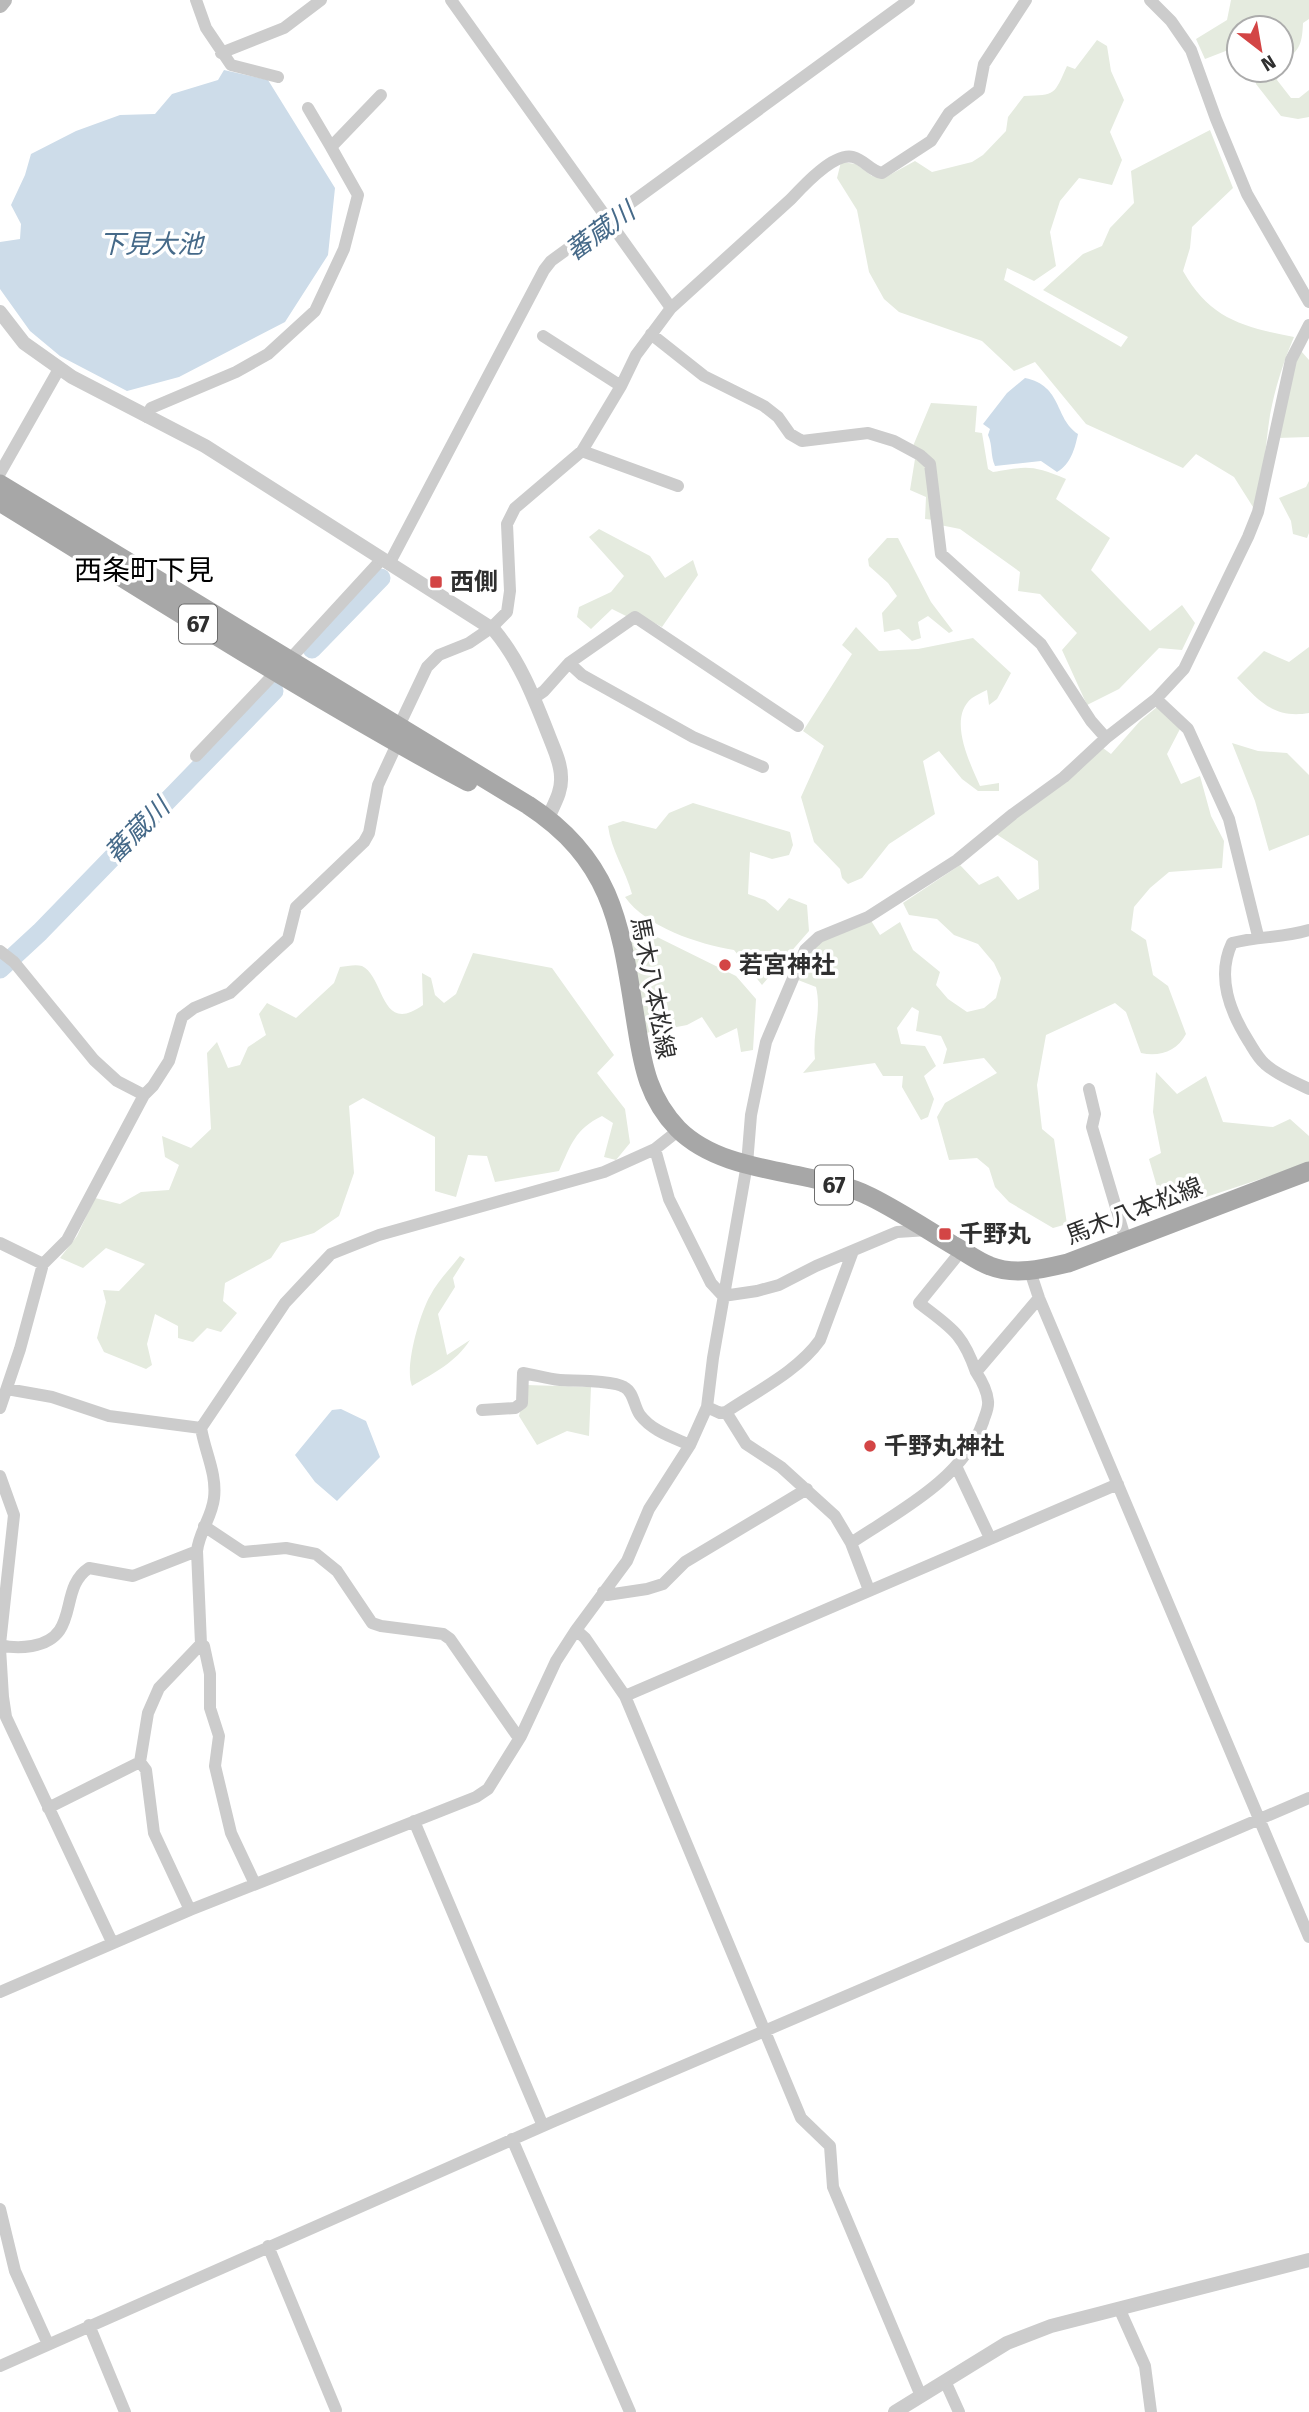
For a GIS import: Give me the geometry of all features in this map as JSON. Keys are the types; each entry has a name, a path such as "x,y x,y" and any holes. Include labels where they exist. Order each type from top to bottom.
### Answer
{"main road":[{"path":"0,5 4,0"},
{"name":"馬木八本松線","path":"0,484 264,646 291,659 398,735"},
{"name":"馬木八本松線","path":"0,502 276,672 398,735 548,818 576,844 609,898 621,932 645,1074 660,1105 679,1130 709,1152 747,1164 812,1178 869,1196 990,1267 1030,1271 1068,1263 1309,1171"}],"street":[{"path":"221,53 284,28 321,0"},
{"path":"451,0 671,309"},
{"path":"196,756 386,561 551,261 609,222 909,0"},
{"path":"0,1408 43,1264 66,1240 144,1095 169,1061 182,1017 194,1008 230,993 288,939 296,907 364,842 369,833 379,785 427,667 439,655 469,643 491,628 507,612 510,591 507,524 515,508 582,451 621,386 636,355 671,309 791,199 808,180 840,158 850,156 873,171 882,173 931,141 949,113 979,90 984,64 1026,0"},
{"path":"1150,0 1171,21 1191,50 1247,194 1309,302"},
{"path":"200,2 206,28 231,65 278,77"},
{"path":"331,147 381,95"},
{"path":"147,417 151,408 236,372 268,354 315,311 344,249 358,195 308,108"},
{"path":"0,312 24,343 59,369 205,446 491,628 505,644 534,698 558,758 562,775 561,791 548,818"},
{"path":"0,1992 112,1942 476,1797 488,1789 520,1737 556,1661 627,1561 649,1510 690,1445 707,1406 723,1296 747,1164 751,1115 766,1042 805,950 819,937 868,917 957,860 1063,777 1106,738 1156,699 1184,668 1248,537 1266,484 1276,423 1292,360 1309,324"},
{"path":"651,334 704,376 764,406 778,417 790,434 802,441 868,433 894,441 920,455 930,464 941,554 1041,644 1091,721 1106,738"},
{"path":"542,336 621,386"},
{"path":"0,473 59,369"},
{"path":"582,451 678,486"},
{"path":"534,698 544,691 569,663 635,617 798,726"},
{"path":"569,663 582,676 694,737 763,767"},
{"path":"1156,699 1188,729 1229,819 1258,936"},
{"path":"1309,930 1290,936 1258,936 1232,943 1228,950 1225,981 1229,1005 1238,1025 1267,1066 1309,1088"},
{"path":"7,956 94,1060 117,1081 144,1095"},
{"path":"1088,1089 1095,1114 1092,1127 1126,1241"},
{"path":"255,1884 231,1833 215,1766 219,1736 210,1708 210,1674 204,1646 201,1644 197,1551 198,1538 214,1501 214,1478 201,1428 285,1303 331,1254 379,1235 604,1172 654,1149 679,1130"},
{"path":"654,1149 669,1199 711,1283 723,1296"},
{"path":"723,1296 757,1291 779,1284 897,1232 928,1230"},
{"path":"0,1243 43,1264"},
{"path":"851,1543 912,1502 956,1466 976,1441 989,1405 985,1387 968,1349 958,1334 919,1303 962,1250"},
{"path":"707,1406 720,1413 726,1412 814,1348 820,1340 853,1251"},
{"path":"1030,1271 1039,1298 1309,1937"},
{"path":"976,1372 1039,1298"},
{"path":"482,1410 515,1408 522,1403 523,1373 558,1380 602,1382 624,1387 631,1394 639,1414 649,1424 690,1445"},
{"path":"7,1389 52,1397 109,1416 201,1428"},
{"path":"726,1412 746,1444 781,1467 835,1516 851,1543 869,1590"},
{"path":"956,1466 990,1538"},
{"path":"0,1476 14,1515 5,1536 0,1646 2,1697 6,1717 112,1942"},
{"path":"625,1696 1118,1484"},
{"path":"603,1592 607,1595 663,1584 685,1562 807,1489"},
{"path":"204,1526 243,1552 286,1548 316,1554 337,1571 372,1623 443,1634 450,1639 520,1737"},
{"path":"0,1646 16,1649 47,1643 55,1638 61,1628 79,1574 89,1567 133,1576 197,1551"},
{"path":"576,1630 586,1638 625,1696 801,2118 830,2146 833,2187 920,2396"},
{"path":"190,1910 154,1833 146,1770 140,1762 148,1713 159,1688 201,1644"},
{"path":"48,1808 140,1762"},
{"path":"0,2366 512,2139 766,2032 1009,1924 1309,1798"},
{"path":"414,1821 543,2126"},
{"path":"512,2139 630,2412"},
{"path":"0,2209 15,2271 48,2344"},
{"path":"268,2246 336,2410"},
{"path":"895,2412 1007,2343 1051,2326 1309,2260"},
{"path":"1119,2308 1145,2366 1151,2412"},
{"path":"89,2325 125,2412"},
{"path":"945,2381 959,2412"}],"shaded area":[{"path":"1231,0 1309,0 1309,19 1303,23 1302,38 1295,52 1295,14 1228,14"},
{"path":"1225,21 1225,51 1205,59 1196,39"},
{"path":"1097,40 1107,46 1111,71 1124,100 1110,132 1122,160 1112,185 1079,178 1060,201 1050,232 1056,266 1034,281 1007,268 1004,280 1121,347 1128,337 1043,290 1083,254 1102,246 1110,228 1134,203 1131,171 1210,130 1233,188 1192,227 1190,248 1183,271 1205,300 1230,318 1259,329 1294,337 1274,395 1262,473 1253,507 1234,477 1196,454 1183,468 1086,424 1035,362 1014,371 982,341 899,312 884,299 869,272 857,210 837,178 841,162 856,164 872,176 884,178 915,161 932,172 972,162 983,155 1006,131 1008,117 1024,96 1053,92 1067,66 1075,69"},
{"path":"1256,84 1280,84 1291,98 1299,98 1309,90 1309,117 1298,119 1281,116"},
{"path":"1301,351 1309,360 1309,437 1277,438 1290,376"},
{"path":"931,403 977,406 975,432 982,433 988,469 993,472 1030,468 1066,479 1056,499 1110,538 1091,570 1150,631 1182,605 1195,623 1182,650 1159,648 1119,689 1087,705 1062,650 1077,633 1040,594 1018,591 1020,572 960,529 940,525 932,462 913,446"},
{"path":"915,459 928,465 934,520 925,519 926,497 910,490"},
{"path":"1309,481 1307,538 1293,534 1291,521 1279,498 1306,487"},
{"path":"599,529 650,556 665,578 693,560 698,575 662,627 637,614 628,617 612,609 591,629 577,617 579,607 611,592 624,576 589,537"},
{"path":"887,538 898,538 931,602 953,631 949,633 928,616 918,622 921,638 912,641 899,629 884,632 882,613 897,596 888,583 869,566 868,559"},
{"path":"856,627 879,651 918,649 973,638 1011,673 997,699 989,705 987,690 983,692 972,698 961,717 963,741 980,786 999,783 999,791 978,791 962,779 939,751 923,761 935,814 889,844 862,878 848,884 842,878 840,869 814,842 801,797 824,746 803,731 852,654 842,645"},
{"path":"1309,647 1309,713 1277,711 1260,701 1237,678 1264,651 1289,662"},
{"path":"1157,707 1180,729 1167,754 1181,784 1200,776 1211,816 1224,841 1222,868 1169,872 1150,888 1134,907 1131,930 1146,940 1153,975 1168,986 1186,1034 1178,1045 1161,1053 1141,1053 1126,1012 1115,1003 1046,1035 1037,1085 1042,1129 1054,1139 1067,1224 1053,1228 1009,1202 995,1187 989,1168 977,1158 949,1160 937,1117 945,1103 997,1073 984,1058 943,1064 947,1049 941,1036 916,1031 919,1011 912,1007 897,1028 901,1044 925,1046 936,1066 924,1076 934,1099 928,1117 921,1120 902,1087 903,1076 883,1076 875,1063 803,1073 815,1059 818,996 816,987 798,980 808,954 823,940 870,919 880,935 900,922 913,950 940,972 936,985 948,999 967,1012 984,1008 996,998 1001,978 994,963 978,944 954,935 937,919 909,915 903,903 960,865 979,885 998,876 1018,900 1039,889 1038,861 996,834 1103,748 1111,754 1140,721"},
{"path":"1232,743 1258,751 1287,753 1309,775 1309,835 1269,851 1255,801"},
{"path":"693,803 790,832 793,845 789,855 772,859 750,852 748,894 765,900 778,911 789,898 807,905 809,931 762,985 734,950 689,939 659,925 634,908 625,897 632,894 612,844 608,826 623,821 656,829 669,813"},
{"path":"645,931 736,976 756,999 753,1050 741,1052 737,1028 716,1038 702,1017 687,1025 646,1033 628,936"},
{"path":"473,953 552,968 614,1055 597,1073 625,1109 630,1143 616,1160 604,1157 613,1123 602,1116 580,1132 559,1171 495,1182 487,1156 468,1155 456,1197 435,1191 435,1137 363,1098 349,1106 354,1173 339,1216 314,1233 281,1243 271,1258 225,1283 223,1301 237,1313 221,1332 207,1328 193,1342 178,1338 178,1326 155,1314 147,1344 152,1365 146,1369 104,1352 97,1338 106,1302 103,1290 119,1291 145,1264 106,1248 83,1268 60,1258 77,1236 95,1198 120,1204 141,1192 169,1190 179,1165 165,1157 162,1136 191,1148 211,1129 207,1053 217,1042 228,1068 240,1065 248,1047 266,1035 259,1014 267,1003 296,1018 334,983 340,967 362,966 369,972 391,1009 399,1014 409,1013 423,1005 422,973 431,978 435,995 444,1003 456,994"},
{"path":"1156,1072 1177,1094 1206,1076 1223,1122 1273,1127 1290,1119 1309,1136 1309,1163 1164,1211 1149,1159 1161,1153 1153,1112"},
{"path":"460,1256 465,1259 453,1278 455,1287 438,1314 447,1355 470,1340 451,1361 412,1386 410,1367 414,1341 426,1304"},
{"path":"526,1385 591,1387 589,1436 567,1431 537,1445 519,1416"}],"water":[{"name":"下見大池","path":"224,70 268,80 335,188 328,255 285,322 179,377 127,391 60,356 30,331 0,289 0,242 20,239 21,224 11,205 31,154 76,131 120,115 155,114 172,94 218,80"},
{"path":"1025,378 1046,388 1065,420 1078,434 1069,460 1057,472 1041,461 995,466 993,462 988,435 990,429 983,424 1007,393"},
{"path":"341,1409 366,1421 380,1457 337,1501 315,1482 295,1455 332,1410"}],"waterway":[{"name":"蕃蔵川","path":"312,649 381,578"},
{"name":"蕃蔵川","path":"0,969 40,932 274,691"}],"place":[{"name":"西側","path":"436,582"},
{"name":"若宮神社","path":"725,965"},
{"name":"千野丸","path":"945,1234"},
{"name":"千野丸神社","path":"870,1446"}],"district":[{"name":"西条町下見","path":"144,570"}]}
